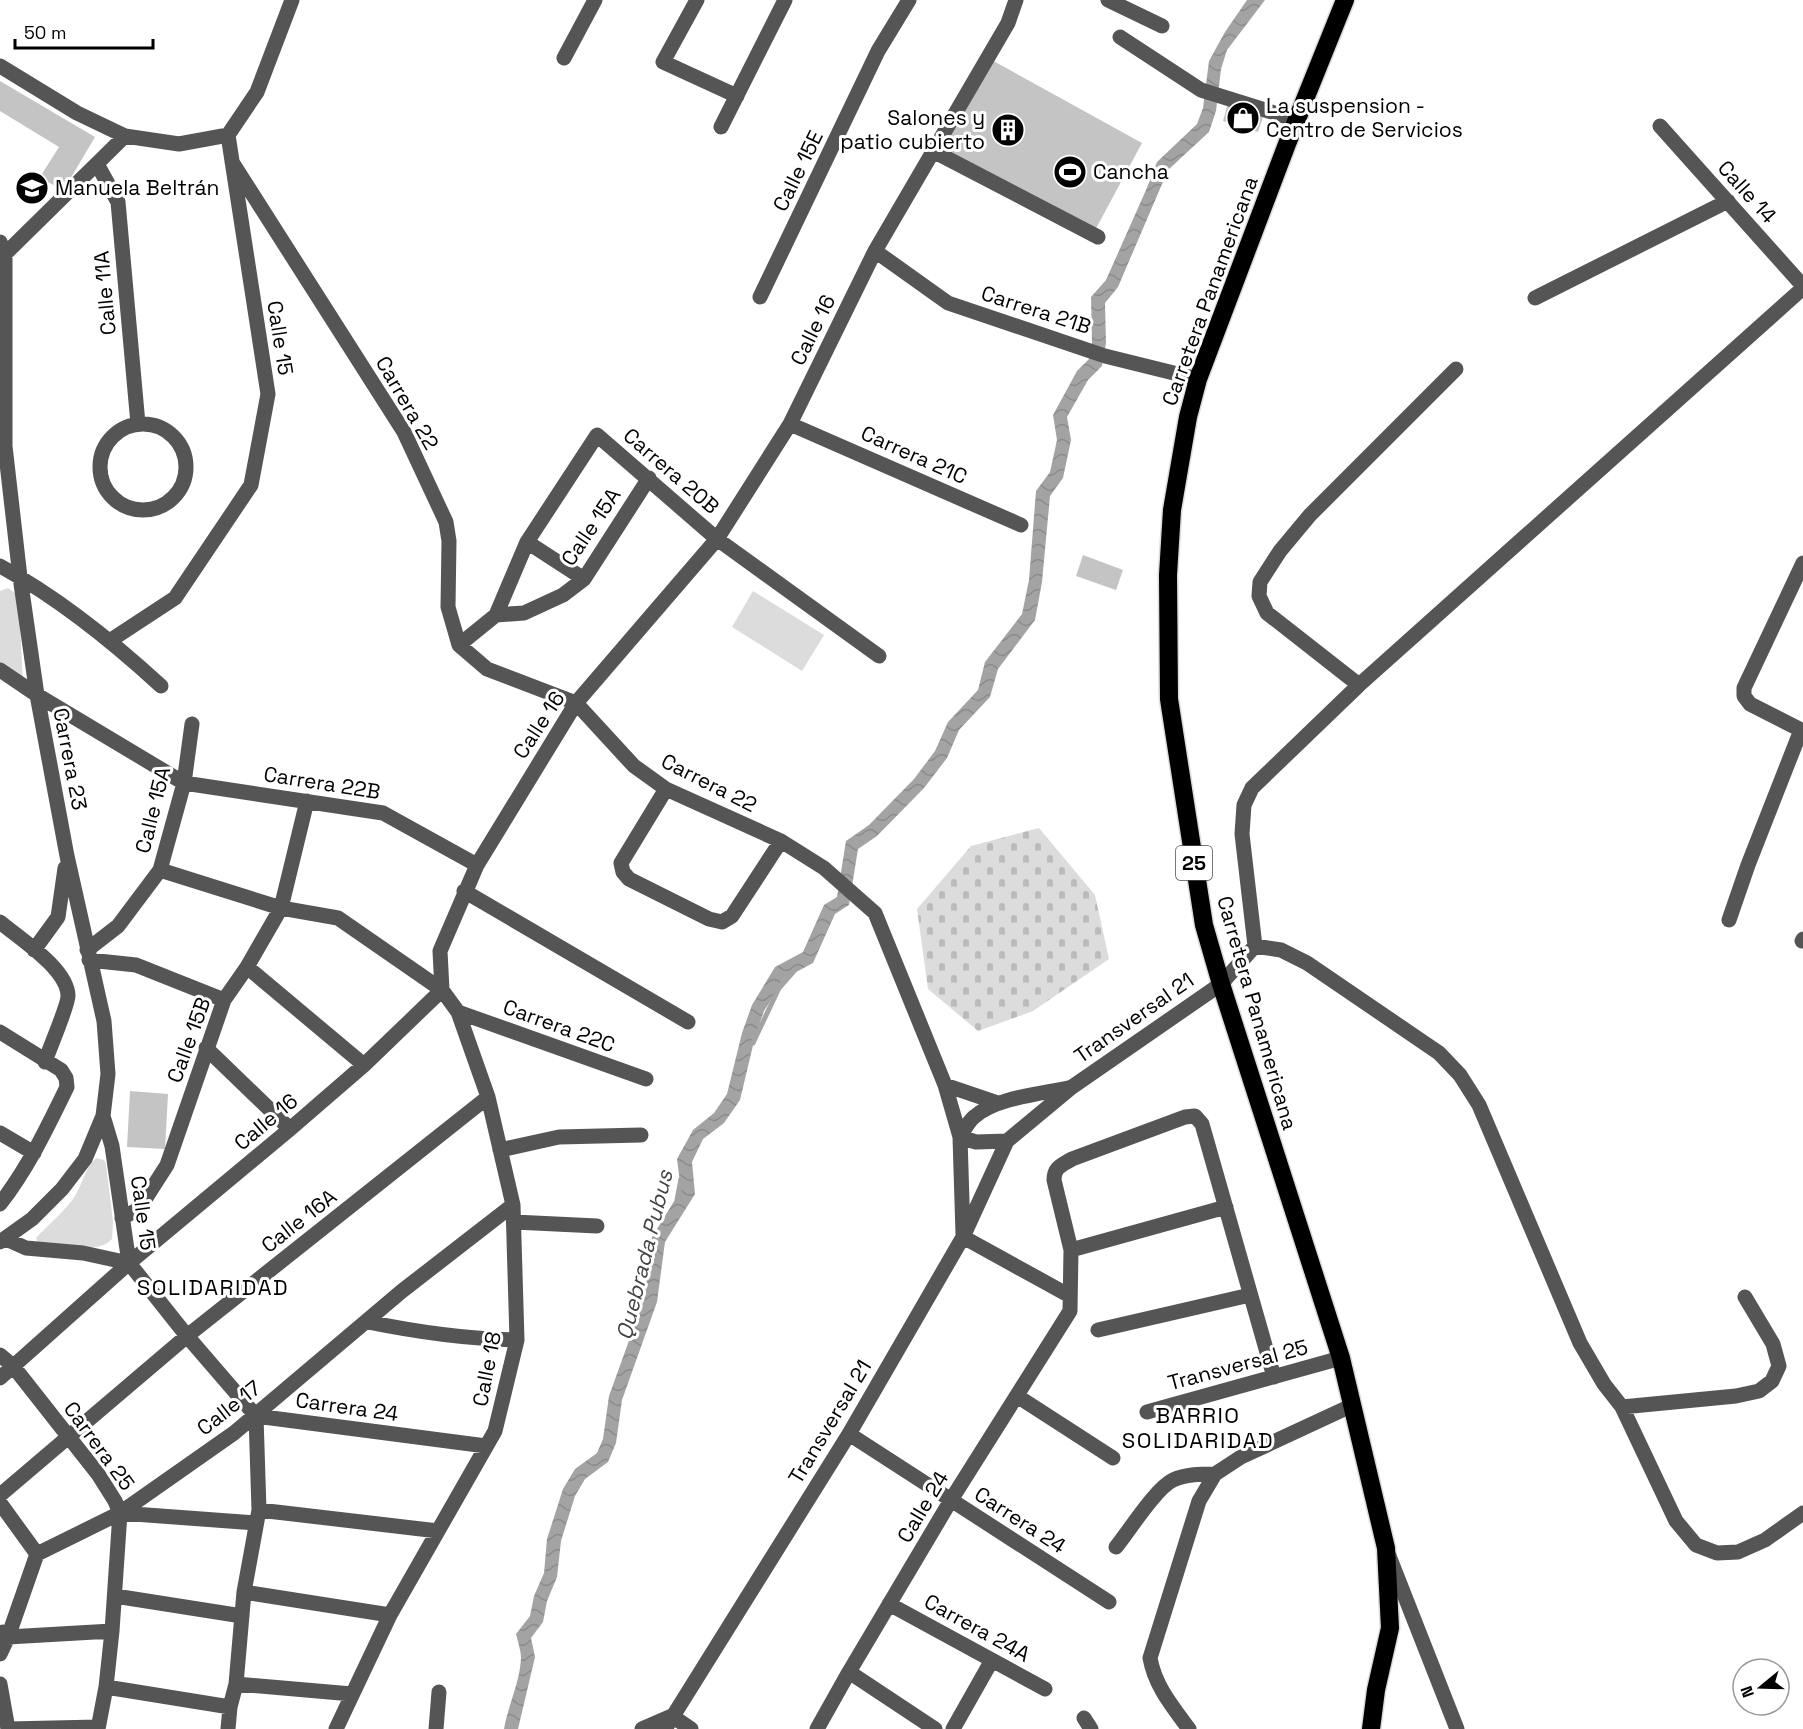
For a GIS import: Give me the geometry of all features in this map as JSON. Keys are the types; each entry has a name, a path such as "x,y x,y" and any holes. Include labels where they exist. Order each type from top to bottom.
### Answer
{"highway":[{"name":"Carretera Panamericana","path":"1345,0 1198,379 1188,417 1172,510 1168,575 1169,699 1204,925 1341,1358 1386,1548 1390,1628 1376,1690 1371,1729"}],"street":[{"path":"0,66 77,113 125,136 179,144 228,135 257,92 292,0"},
{"path":"564,58 595,0"},
{"path":"697,0 663,62 737,96"},
{"path":"721,127 785,0"},
{"name":"Calle 15E","path":"760,297 878,51 909,0"},
{"name":"Calle 16","path":"0,1378 129,1263 364,1065 442,990 440,951 477,865 576,703 717,539 790,424 875,251 1008,23 1016,0"},
{"path":"1108,0 1162,26"},
{"path":"1120,37 1204,91 1297,120"},
{"name":"Calle 14","path":"1660,126 1803,287"},
{"name":"Calle 15","path":"111,640 175,598 251,485 268,394 228,135"},
{"path":"2,248 97,164 125,136"},
{"path":"933,151 1098,237"},
{"name":"Carrera 22","path":"232,162 404,432 446,522 450,541 448,607 459,645 487,669 576,703 634,766 666,789 781,841 824,868 875,913 945,1085 960,1137 963,1237"},
{"name":"Calle 11A","path":"97,164 118,202 138,424"},
{"path":"1535,298 1728,201"},
{"name":"Carrera 23","path":"2,248 5,446 20,577 37,695 67,856 104,1021 108,1074 103,1116 85,1159 62,1189 32,1219 3,1240"},
{"name":"Carrera 21B","path":"875,251 948,303 1105,356 1198,379"},
{"path":"1803,287 1359,685 1252,788 1244,805 1242,834 1256,946 1281,951 1307,963 1439,1053 1461,1075 1479,1105 1580,1343 1604,1384 1622,1407 1676,1521 1696,1545 1717,1553 1738,1552 1765,1540 1803,1513"},
{"path":"1359,685 1267,613 1259,596 1260,582 1280,550 1310,515 1456,369"},
{"path":"138,424 149,424 170,433 183,452 186,463 183,485 177,495 159,508 147,511 136,510 116,501 102,483 100,472 100,461 109,440 117,432 138,424"},
{"name":"Carrera 21C","path":"790,424 1021,525"},
{"name":"Carrera 20B","path":"527,542 597,435 717,539 879,656"},
{"name":"Calle 15A","path":"496,615 524,613 563,595 584,579 649,478"},
{"path":"459,645 496,615 527,542 584,579"},
{"path":"1729,920 1748,865 1802,731 1750,704 1744,696 1743,688 1803,563"},
{"path":"0,566 20,577 111,640 161,687"},
{"path":"0,670 37,695 184,783"},
{"name":"Calle 15A","path":"88,955 118,926 160,870 184,783 192,724"},
{"name":"Carrera 22B","path":"184,783 383,813 477,865"},
{"path":"666,789 621,863 623,872 629,879 709,919 722,922 732,916 781,841"},
{"name":"Calle 15B","path":"122,1218 142,1204 167,1165 224,1000 248,967 281,908 307,801"},
{"path":"34,950 58,917 67,856"},
{"path":"160,870 281,908 338,918 442,990"},
{"path":"464,891 688,1022"},
{"path":"0,922 57,971 65,983 68,997 45,1062"},
{"name":"Transversal 21","path":"668,1723 849,1434 963,1237 1007,1141 1072,1087 1221,984 1256,946"},
{"path":"88,955 136,965 224,1000"},
{"path":"248,967 364,1065"},
{"name":"Calle 18","path":"336,1729 390,1615 495,1431 517,1340 513,1205 488,1097 458,1011 442,990"},
{"name":"Carrera 22C","path":"458,1011 646,1079"},
{"path":"0,1032 61,1070 66,1078 67,1087 19,1180 0,1204"},
{"path":"206,1048 290,1129"},
{"path":"945,1085 998,1103"},
{"name":"Transversal 21","path":"960,1137 971,1119 998,1103 1072,1087"},
{"name":"Calle 16A","path":"0,1495 187,1336 488,1097"},
{"name":"Calle 15","path":"3,1240 26,1248 82,1253 129,1263 112,1146 103,1116"},
{"path":"1070,1304 1071,1250 1054,1172 1072,1159 1185,1117 1195,1116 1202,1124 1274,1377"},
{"path":"0,1133 34,1153"},
{"path":"500,1150 559,1137 641,1135"},
{"path":"960,1137 976,1142 1007,1141"},
{"name":"Calle 17","path":"37,1554 120,1514 256,1416 402,1291 513,1205"},
{"path":"1071,1250 1226,1207"},
{"path":"514,1222 597,1226"},
{"path":"963,1237 1070,1304"},
{"path":"129,1263 187,1336 256,1416 257,1517 244,1592 236,1684 230,1707 228,1729"},
{"path":"1098,1330 1250,1294"},
{"path":"1622,1407 1736,1396 1759,1391 1772,1382 1779,1366 1773,1344 1745,1297"},
{"name":"Calle 24","path":"818,1729 889,1604 1017,1396 1070,1304"},
{"path":"368,1322 478,1339 517,1340"},
{"name":"Carrera 25","path":"0,1355 13,1366 98,1474 115,1501 120,1514 257,1517 438,1531"},
{"name":"Transversal 25","path":"1147,1412 1341,1358"},
{"path":"1017,1396 1113,1458"},
{"path":"1190,1729 1165,1696 1153,1675 1150,1658 1199,1501 1215,1474 1241,1456 1353,1405"},
{"name":"Carrera 24","path":"256,1416 486,1446"},
{"name":"Carrera 24","path":"849,1434 1108,1602"},
{"path":"1116,1547 1162,1487 1173,1480 1192,1474 1215,1474"},
{"path":"0,1503 37,1554 4,1633 0,1654"},
{"path":"0,1684 8,1729 98,1728 112,1631 120,1514"},
{"path":"1386,1548 1457,1729"},
{"path":"244,1592 390,1615"},
{"path":"115,1596 242,1616"},
{"name":"Carrera 24A","path":"889,1604 1045,1689"},
{"path":"4,1633 112,1631"},
{"path":"953,1729 993,1660"},
{"path":"849,1672 935,1729"},
{"path":"236,1684 352,1694"},
{"path":"105,1687 230,1707"},
{"path":"436,1729 439,1692"},
{"path":"642,1729 668,1723 691,1729"}],"green space":[{"path":"8,588 16,594 23,683 0,666 0,591"},
{"path":"753,591 824,635 802,671 732,627"},
{"path":"1039,828 1095,895 1109,959 1033,1011 978,1031 928,989 917,909 971,846"},
{"path":"96,1158 104,1160 106,1164 113,1222 112,1239 106,1244 88,1248 38,1243 36,1238 71,1202 89,1166"}],"water":[{"path":"1247,0 1265,0 1227,50 1221,69 1216,111 1209,132 1168,170 1118,287 1105,303 1106,343 1102,366 1088,380 1067,417 1071,440 1063,478 1050,496 1042,582 1035,620 998,669 990,697 959,730 947,758 924,788 877,836 858,849 849,905 835,914 813,963 785,978 764,1011 755,1037 740,1100 724,1123 703,1139 692,1162 695,1194 665,1242 657,1302 622,1400 616,1443 608,1462 585,1479 575,1496 561,1541 557,1577 547,1601 543,1622 531,1638 535,1657 518,1729 504,1729 520,1667 521,1655 516,1634 530,1616 534,1596 544,1573 547,1539 563,1489 575,1469 597,1453 603,1439 609,1396 644,1299 652,1237 681,1190 677,1159 693,1130 714,1113 727,1094 742,1033 752,1005 775,967 803,952 824,905 837,897 846,841 869,825 914,779 935,751 948,722 978,690 985,662 1022,614 1029,580 1036,491 1050,472 1057,440 1053,415 1077,371 1089,359 1092,342 1091,297 1106,280 1157,162 1197,124 1203,108 1209,61"}],"building":[{"path":"988,58 1142,143 1093,234 939,150"},
{"name":"Manuela Beltrán","path":"0,81 95,137 63,191 40,177 59,147 0,111"},
{"name":"La suspension - Centro de Servicios","path":"1228,103 1264,114 1258,132 1223,121"},
{"path":"1083,555 1123,570 1116,590 1076,576"},
{"path":"130,1091 168,1094 165,1149 127,1147"}],"waterway":[{"name":"Quebrada Pubus","path":"753,1043 779,988 794,971"},
{"name":"Quebrada Pubus","path":"677,1200 681,1179"}],"place":[{"name":"La suspension - Centro de Servicios","path":"1243,118"},
{"name":"Salones y patio cubierto","path":"1008,130"},
{"name":"Cancha","path":"1070,172"},
{"name":"Manuela Beltrán","path":"32,188"}],"district":[{"name":"SOLIDARIDAD","path":"213,1287"},
{"name":"BARRIO SOLIDARIDAD","path":"1198,1428"}]}
